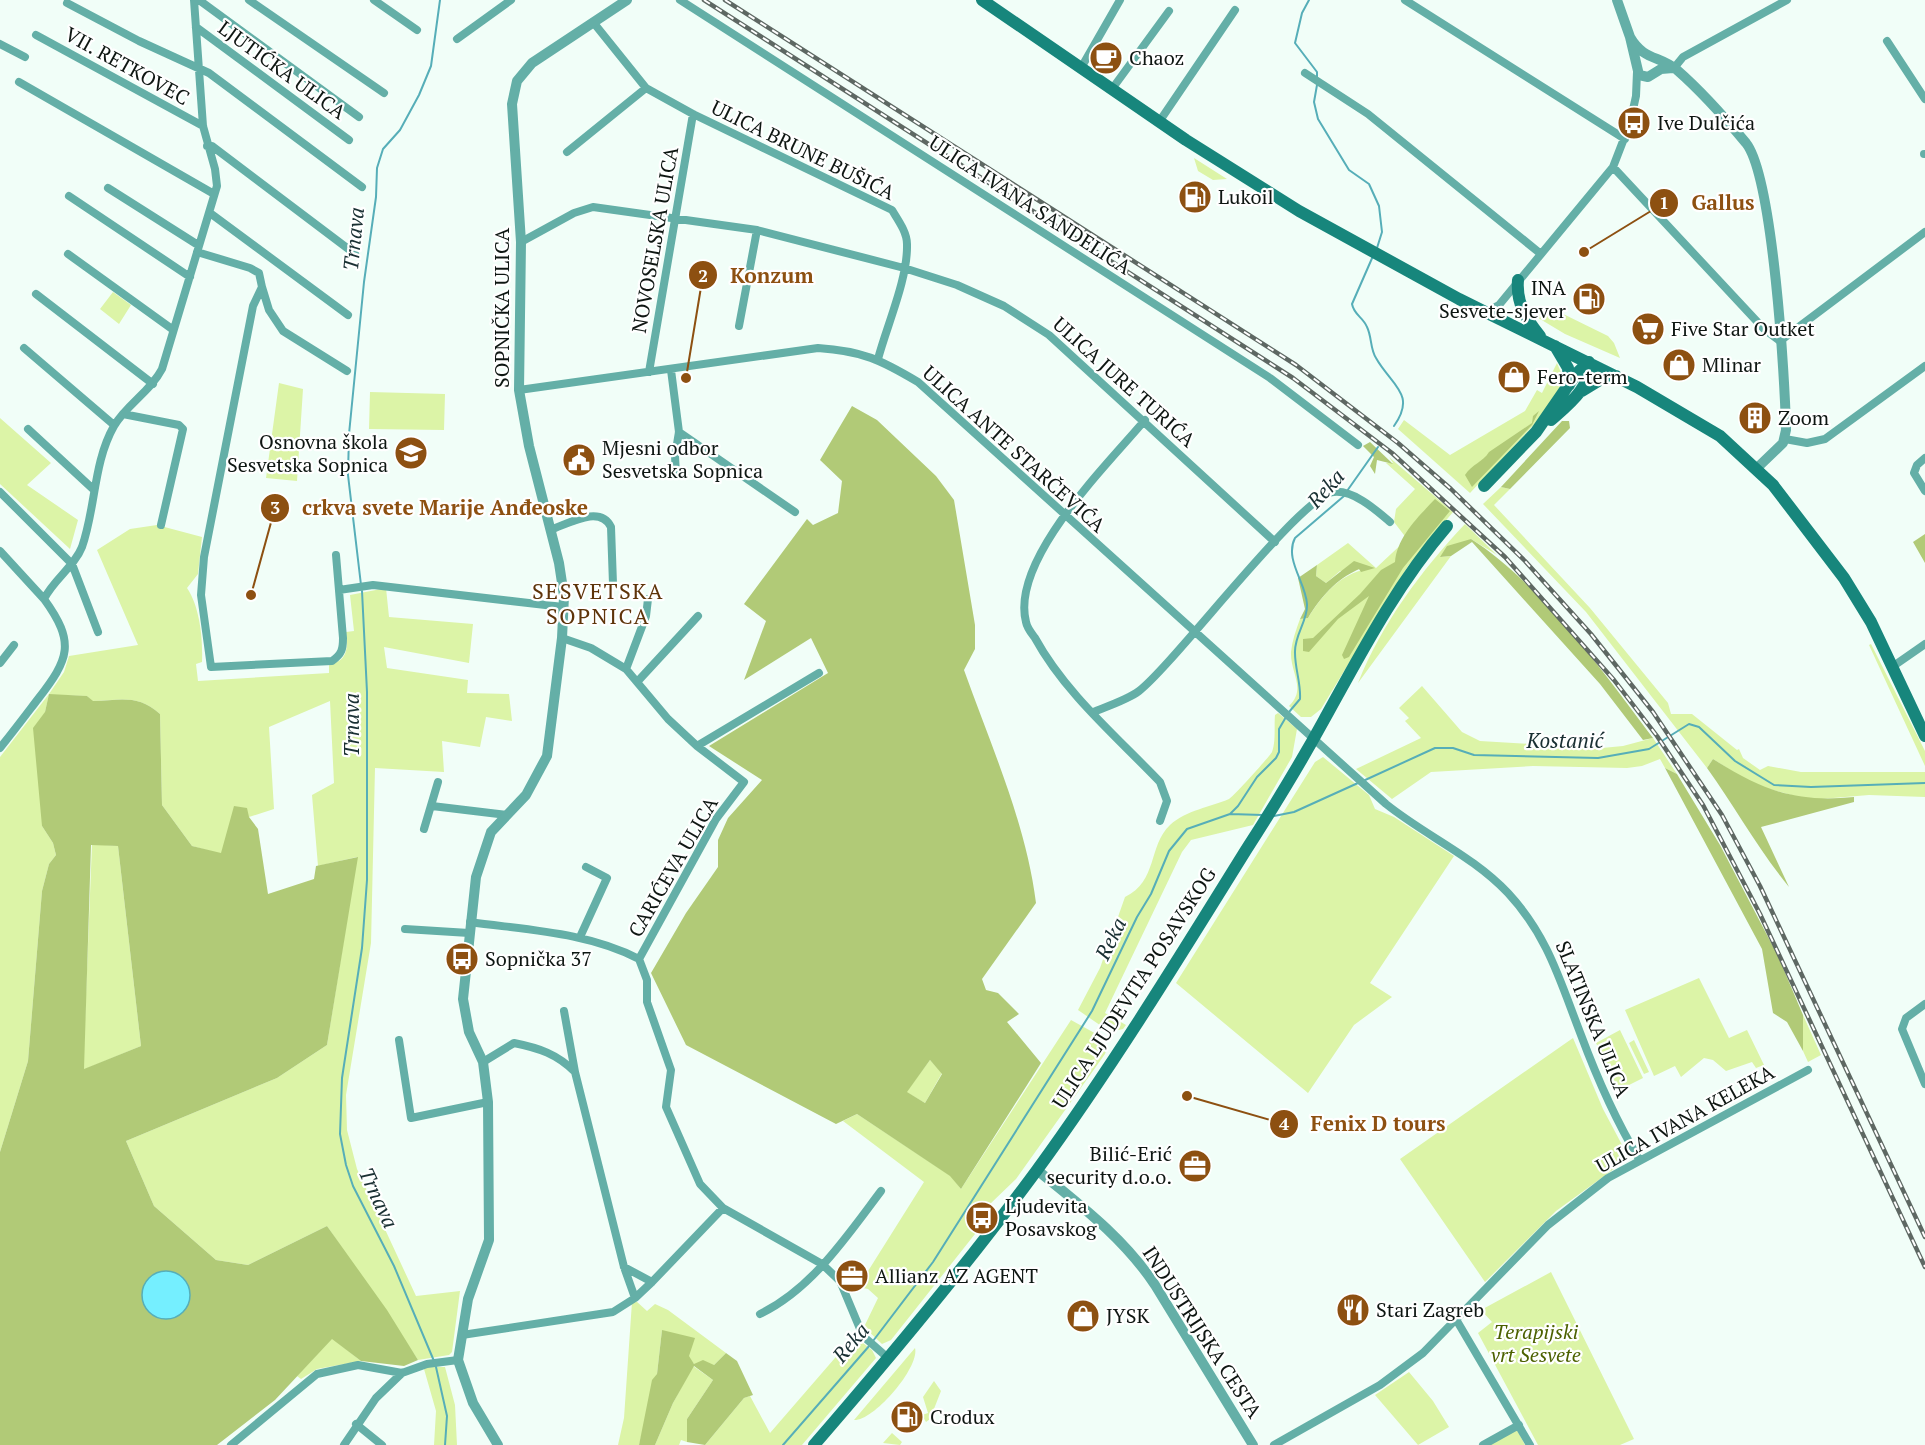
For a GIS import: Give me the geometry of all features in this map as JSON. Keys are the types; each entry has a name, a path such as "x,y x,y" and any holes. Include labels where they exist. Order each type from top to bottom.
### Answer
{"main road":[{"path":"982,0 1159,122 1290,206 1484,312 1589,362 1708,427 1757,468 1779,492 1844,578 1871,622 1925,736"},
{"path":"1518,280 1517,290 1521,309 1568,368 1569,385"},
{"path":"1536,432 1569,385 1589,362"},
{"path":"1580,393 1589,376 1589,362"},
{"path":"1484,486 1536,432 1580,393 1600,380 1616,376"},
{"name":"ULICA LJUDEVITA POSAVSKOG","path":"814,1445 884,1354 1037,1170 1122,1044 1261,825 1314,739 1385,612 1414,568 1447,526"}],"street":[{"name":"VII. RETKOVEC","path":"44,599 55,580 72,564 81,548 93,489 114,425 153,384 162,369 172,329 210,213 217,178 203,126 201,70 194,0"},
{"path":"199,0 359,117"},
{"path":"249,0 384,93"},
{"path":"374,0 417,30"},
{"path":"457,39 511,0"},
{"name":"SOPNIČKA ULICA","path":"498,1445 473,1403 458,1360 468,1299 489,1240 488,1102 483,1062 465,1015 463,999 476,877 491,832 526,795 547,756 562,638 563,607 562,580 529,446 519,390 521,242 513,92 523,72 532,63 627,0"},
{"name":"ULICA IVANA SANDELIĆA","path":"680,0 1270,378 1358,445"},
{"path":"1081,68 1120,0"},
{"path":"1405,0 1625,139"},
{"path":"1484,312 1499,305 1598,188 1613,166 1625,139 1636,96 1636,67 1630,37 1617,0"},
{"path":"1636,67 1651,75 1674,68 1683,57 1787,0"},
{"name":"VII. RETKOVEC","path":"68,3 139,41 201,70"},
{"path":"1159,122 1235,10"},
{"path":"1112,89 1169,11"},
{"name":"ULICA BRUNE BUŠIĆA","path":"593,22 646,87 693,114 892,210 908,242 904,268 878,359"},
{"name":"LJUTIĆKA ULICA","path":"196,27 349,140"},
{"name":"VII. RETKOVEC","path":"36,35 203,126"},
{"path":"1630,37 1656,65 1636,96"},
{"path":"1887,41 1925,99"},
{"path":"0,44 25,57"},
{"path":"1650,58 1674,68 1750,150 1767,208 1780,341 1785,439 1757,468"},
{"path":"1636,67 1650,58"},
{"path":"201,70 209,73 362,188"},
{"path":"1309,76 1368,114 1540,254"},
{"path":"19,82 214,194"},
{"path":"567,153 646,87"},
{"name":"NOVOSELSKA ULICA","path":"649,372 693,114"},
{"path":"207,146 212,146 355,254"},
{"path":"1613,166 1764,330 1780,341"},
{"path":"108,188 198,249 259,273 269,310 283,331 347,371"},
{"path":"69,196 190,277"},
{"name":"ULICA JURE TURIĆA","path":"521,242 574,213 593,207 757,230 904,268 957,285 1004,306 1049,335 1145,420 1275,542"},
{"path":"210,213 348,315"},
{"path":"739,326 757,230"},
{"path":"1780,341 1925,232"},
{"path":"68,254 172,329"},
{"path":"262,287 253,306 204,557 201,595 211,667 332,661 339,656 343,649 336,555"},
{"path":"36,294 153,384"},
{"path":"24,348 114,425"},
{"name":"ULICA ANTE STARČEVIĆA","path":"519,390 818,348 846,350 878,359 918,382 1314,739"},
{"path":"1785,439 1807,443 1825,439 1925,366"},
{"path":"671,369 679,432 675,456 676,475"},
{"path":"123,414 179,425 183,429 161,525"},
{"path":"1145,420 1064,516 1034,567 1026,591 1026,622 1047,660 1160,782 1167,801 1160,821"},
{"path":"28,429 93,489"},
{"path":"679,432 795,512"},
{"path":"1925,458 1917,465 1914,473 1925,491"},
{"path":"1094,712 1138,691 1275,542 1322,496 1336,491 1346,494 1362,501 1390,522"},
{"path":"0,492 72,564 98,632"},
{"path":"550,530 589,516 599,515 607,519 611,527 613,584"},
{"path":"0,551 44,599 61,629 65,647 60,671 0,748"},
{"path":"339,590 366,585 563,607"},
{"path":"626,669 646,616 648,599"},
{"path":"638,681 698,616"},
{"name":"CARIĆEVA ULICA","path":"562,638 591,648 626,669 668,719 697,746 744,782 716,819 639,959"},
{"path":"1892,667 1925,644"},
{"path":"0,663 14,645"},
{"path":"697,746 819,673"},
{"name":"SLATINSKA ULICA","path":"1314,739 1405,819 1486,872 1534,925 1553,957 1609,1106 1639,1159"},
{"path":"424,829 438,782"},
{"path":"432,806 507,815"},
{"path":"580,937 606,878 586,867"},
{"path":"405,929 469,927 580,937 622,950 639,959 647,980 646,1002 671,1070 666,1107 700,1184 723,1208 822,1264 840,1281 863,1336 884,1354"},
{"path":"1925,1004 1906,1018 1902,1029 1925,1084"},
{"path":"564,1011 575,1072 624,1267 634,1298"},
{"path":"399,1040 411,1118 488,1102"},
{"path":"483,1062 514,1043 542,1048 563,1061 575,1072"},
{"name":"ULICA IVANA KELEKA","path":"1274,1445 1390,1379 1423,1353 1563,1212 1639,1159 1808,1070"},
{"name":"INDUSTRIJSKA CESTA","path":"1037,1170 1114,1234 1137,1260 1253,1445"},
{"path":"760,1314 783,1303 822,1264 881,1191"},
{"path":"462,1335 613,1312 652,1282 723,1208"},
{"path":"624,1267 652,1282"},
{"path":"1457,1321 1530,1445"},
{"path":"344,1445 356,1424 381,1392 402,1373 427,1364 458,1360"},
{"path":"231,1445 317,1374 358,1365 402,1373"},
{"path":"356,1424 382,1445"},
{"path":"1483,1445 1520,1425"}],"green space":[{"path":"1194,158 1227,179 1213,180 1198,171"},
{"path":"113,292 131,305 119,324 100,309"},
{"path":"1553,309 1608,336 1614,343 1620,358 1565,334 1530,313"},
{"path":"1557,363 1565,382 1544,414 1470,493 1398,429 1404,420 1450,455 1525,411 1537,390 1542,393"},
{"path":"279,383 303,389 297,481 266,478"},
{"path":"370,392 445,394 444,430 369,429"},
{"path":"852,406 877,420 936,476 954,500 975,625 975,649 964,670 1016,814 1031,873 1036,903 982,979 986,990 998,993 1019,1014 1007,1022 1041,1063 961,1189 950,1176 857,1114 836,1124 686,1045 651,973 686,913 718,867 718,840 728,818 762,780 709,746 828,673 811,638 744,680 766,621 744,604 807,519 813,525 838,513 842,481 820,460","holes":["930,1060 942,1074 925,1103 907,1092"]},
{"path":"1539,411 1532,425 1472,487 1465,475 1468,471 1489,452 1532,423 1533,416"},
{"path":"0,418 51,463 27,485 78,520 70,549 0,484"},
{"path":"1562,421 1569,421 1570,428 1510,489 1501,487"},
{"path":"1370,442 1393,464 1377,460 1375,474 1370,466 1374,457 1363,446"},
{"path":"1389,457 1453,512 1408,566 1321,709 1311,717 1301,717 1289,706 1297,693 1291,652 1300,619 1308,618 1327,592 1343,579 1374,568 1340,571 1326,583 1316,576 1317,565 1348,543 1376,568 1407,539 1394,522 1396,509 1415,489 1386,463 1393,463"},
{"path":"1501,487 1510,489 1494,505 1590,608 1668,703 1671,714 1692,714 1737,750 1739,749 1743,758 1760,770 1768,766 1801,772 1925,772 1925,797 1869,795 1809,800 1766,788 1743,778 1713,759 1707,768 1586,612 1483,504"},
{"path":"1435,499 1450,511 1403,568 1349,657 1344,659 1342,655 1369,596 1338,619 1309,652 1303,651 1303,639 1313,638 1360,594 1381,570 1395,562 1404,536"},
{"path":"1465,524 1497,555 1471,539 1441,557 1451,556 1358,683 1379,639 1404,599 1433,560"},
{"path":"157,525 202,537 198,574 187,588 195,604 201,633 202,662 196,664 198,681 329,673 329,664 340,660 345,653 346,632 354,631 350,595 386,588 389,617 473,624 469,663 384,647 387,668 468,680 467,693 509,694 512,721 486,717 480,747 442,741 444,772 375,768 371,943 346,1095 347,1130 357,1169 416,1296 460,1291 452,1352 449,1355 418,1360 327,1226 248,1265 216,1260 154,1206 126,1141 277,1078 327,1045 357,857 318,866 312,795 334,783 330,701 269,727 274,809 249,817 221,854 192,846 162,805 160,714 144,703 136,701 120,699 92,701 87,696 49,695 45,712 42,826 53,843 56,855 49,864 42,891 28,1061 0,1152 0,757 49,694 64,672 69,656 138,645 97,550 130,529"},
{"path":"1925,534 1925,563 1913,542"},
{"path":"1471,539 1496,557 1545,603 1592,658 1653,738 1643,740 1600,684 1472,542 1451,556 1440,557 1447,546"},
{"path":"1354,561 1375,568 1361,572 1359,569 1343,578 1324,596 1308,618 1300,619 1305,609 1298,578 1317,565 1316,576 1326,583"},
{"path":"1871,644 1925,751 1925,766 1869,645"},
{"path":"1422,686 1462,732 1480,741 1602,748 1623,746 1653,738 1677,774 1665,768 1660,759 1642,766 1627,768 1533,766 1431,772 1392,799 1356,769 1421,738 1405,721 1409,718 1399,708"},
{"path":"49,694 87,696 93,701 121,699 137,701 160,714 162,805 192,846 221,853 234,806 247,808 249,817 258,829 268,894 314,879 316,866 358,857 327,1045 277,1078 126,1141 154,1206 216,1260 248,1265 327,1226 387,1310 418,1360 404,1366 361,1361 332,1339 275,1400 217,1445 0,1445 0,1152 28,1061 42,891 49,864 56,855 53,843 42,826 33,728 45,712","holes":["91,845 118,846 141,1046 84,1069"]},
{"path":"1278,713 1297,729 1292,757 1253,825 1191,840 1182,852 1105,1013 1126,1025 1123,1029 1110,1032 1078,1010 1100,968 1125,897 1143,882 1158,843 1170,825 1191,812 1229,799 1270,755 1274,744 1275,715"},
{"path":"1323,757 1369,795 1375,809 1394,817 1454,856 1370,983 1392,997 1354,1025 1308,1093 1176,983 1315,762"},
{"path":"1713,759 1747,779 1780,792 1814,798 1854,797 1854,802 1761,827 1789,887 1707,768"},
{"path":"1665,768 1677,774 1720,845 1778,956 1803,1015 1803,1051 1787,1022 1773,1013 1762,949"},
{"path":"92,844 118,846 141,1046 83,1070"},
{"path":"1699,978 1729,1038 1747,1030 1764,1065 1756,1068 1752,1062 1726,1071 1713,1060 1704,1058 1681,1077 1675,1066 1654,1076 1625,1010"},
{"path":"1803,1015 1821,1055 1808,1062 1803,1051"},
{"path":"1071,1020 1100,1036 1107,1048 1105,1054 1016,1179 989,1205 975,1224 975,1234 891,1340 882,1344 864,1327 878,1298 868,1289 858,1287 924,1182 843,1121 857,1114 951,1176 961,1189"},
{"path":"1620,1030 1643,1078 1619,1090 1596,1043"},
{"path":"1573,1038 1603,1109 1629,1158 1556,1211 1485,1282 1400,1159"},
{"path":"1634,1040 1649,1072 1644,1074 1629,1043"},
{"path":"930,1060 942,1073 925,1103 906,1092"},
{"name":"Terapijski vrt Sesvete","path":"1551,1272 1634,1439 1620,1445 1538,1445 1478,1333 1492,1322 1481,1310"},
{"path":"636,1301 647,1311 655,1304 668,1310 726,1353 714,1365 694,1364 662,1330 657,1374 639,1445 618,1445 624,1418 632,1302"},
{"path":"662,1330 695,1338 689,1356 694,1364 703,1360 714,1365 726,1353 737,1361 753,1395 744,1398 705,1445 687,1442 687,1419 713,1380 694,1366 673,1403 655,1445 639,1445 652,1380 657,1374"},
{"path":"332,1338 361,1361 317,1369 301,1379 297,1376"},
{"path":"859,1340 872,1350 876,1358 802,1445 705,1445 744,1398 750,1396 770,1433 841,1351 845,1355"},
{"path":"915,1348 915,1357 894,1392 873,1412 854,1420"},
{"path":"693,1366 713,1380 687,1419 687,1442 681,1440 679,1445 655,1445 673,1403"},
{"path":"445,1367 455,1405 457,1445 434,1445 436,1411 424,1369"},
{"path":"1409,1372 1433,1401 1449,1427 1418,1445 1375,1395"},
{"path":"934,1381 941,1391 930,1419 926,1422 922,1415 928,1413 923,1397"},
{"path":"1516,1428 1525,1445 1485,1445"},
{"path":"892,1433 902,1442 900,1445 883,1443"}],"water":[{"path":"161,1271 171,1271 183,1278 190,1290 190,1300 183,1312 171,1319 161,1319 146,1308 142,1300 142,1290 153,1275"}],"waterway":[{"name":"Trnava","path":"361,585 348,475 349,434 364,282 376,197 377,168 383,149 400,130 419,95 431,66 440,0"},
{"name":"Reka","path":"1309,0 1302,13 1295,43 1317,72 1317,77"},
{"name":"Reka","path":"1317,85 1314,102 1318,119 1349,170 1369,184 1379,206 1382,232 1377,248"},
{"name":"Reka","path":"1373,256 1352,304 1367,327 1374,354 1402,398 1403,406 1394,426"},
{"name":"Reka","path":"1347,491 1378,447"},
{"name":"Reka","path":"1289,712 1300,699 1295,646 1307,610 1306,596 1294,563 1292,546 1295,538 1344,496"},
{"name":"Trnava","path":"362,591 367,692 367,880 362,948 342,1078 340,1134 353,1186 394,1266 434,1361"},
{"name":"Reka","path":"873,1341 933,1262 1092,1011 1137,917 1151,894 1169,851 1187,829 1230,814 1238,806 1257,777 1276,758 1279,752 1279,729 1286,717"},
{"name":"Kostanić","path":"1363,781 1435,748 1453,748 1474,755 1598,758 1649,749 1689,724 1699,727 1735,761 1774,785 1811,787 1925,783"},
{"name":"Kostanić","path":"1274,816 1294,812 1358,783"},
{"name":"Kostanić","path":"1230,814 1263,815"},
{"name":"Reka","path":"783,1445 870,1345"},
{"name":"Trnava","path":"436,1367 447,1416 445,1445"}],"railway":[{"path":"704,0 1293,378 1392,453 1505,557 1614,680 1657,736 1703,805 1760,914 1925,1267"},
{"path":"725,0 1296,365 1398,443 1451,489 1525,561 1591,634 1653,712 1722,815 1760,886 1925,1237"}],"place":[{"name":"Chaoz","path":"1106,58"},
{"name":"Ive Dulčića","path":"1634,123"},
{"name":"Lukoil","path":"1195,197"},
{"name":"Gallus","path":"1584,252"},
{"name":"INA Sesvete-sjever","path":"1589,299"},
{"name":"Five Star Outket","path":"1648,329"},
{"name":"Mlinar","path":"1679,365"},
{"name":"Fero-term","path":"1514,377"},
{"name":"Konzum","path":"686,378"},
{"name":"Zoom","path":"1755,418"},
{"name":"Osnovna škola Sesvetska Sopnica","path":"411,453"},
{"name":"Mjesni odbor Sesvetska Sopnica","path":"579,460"},
{"name":"crkva svete Marije Anđeoske","path":"251,595"},
{"name":"Sopnička 37","path":"462,959"},
{"name":"Fenix D tours","path":"1187,1096"},
{"name":"Bilić-Erić security d.o.o.","path":"1195,1166"},
{"name":"Ljudevita Posavskog","path":"982,1218"},
{"name":"Allianz AZ AGENT","path":"852,1276"},
{"name":"Stari Zagreb","path":"1353,1310"},
{"name":"JYSK","path":"1083,1316"},
{"name":"Crodux","path":"907,1417"}],"district":[{"name":"SESVETSKA SOPNICA","path":"598,604"}]}
